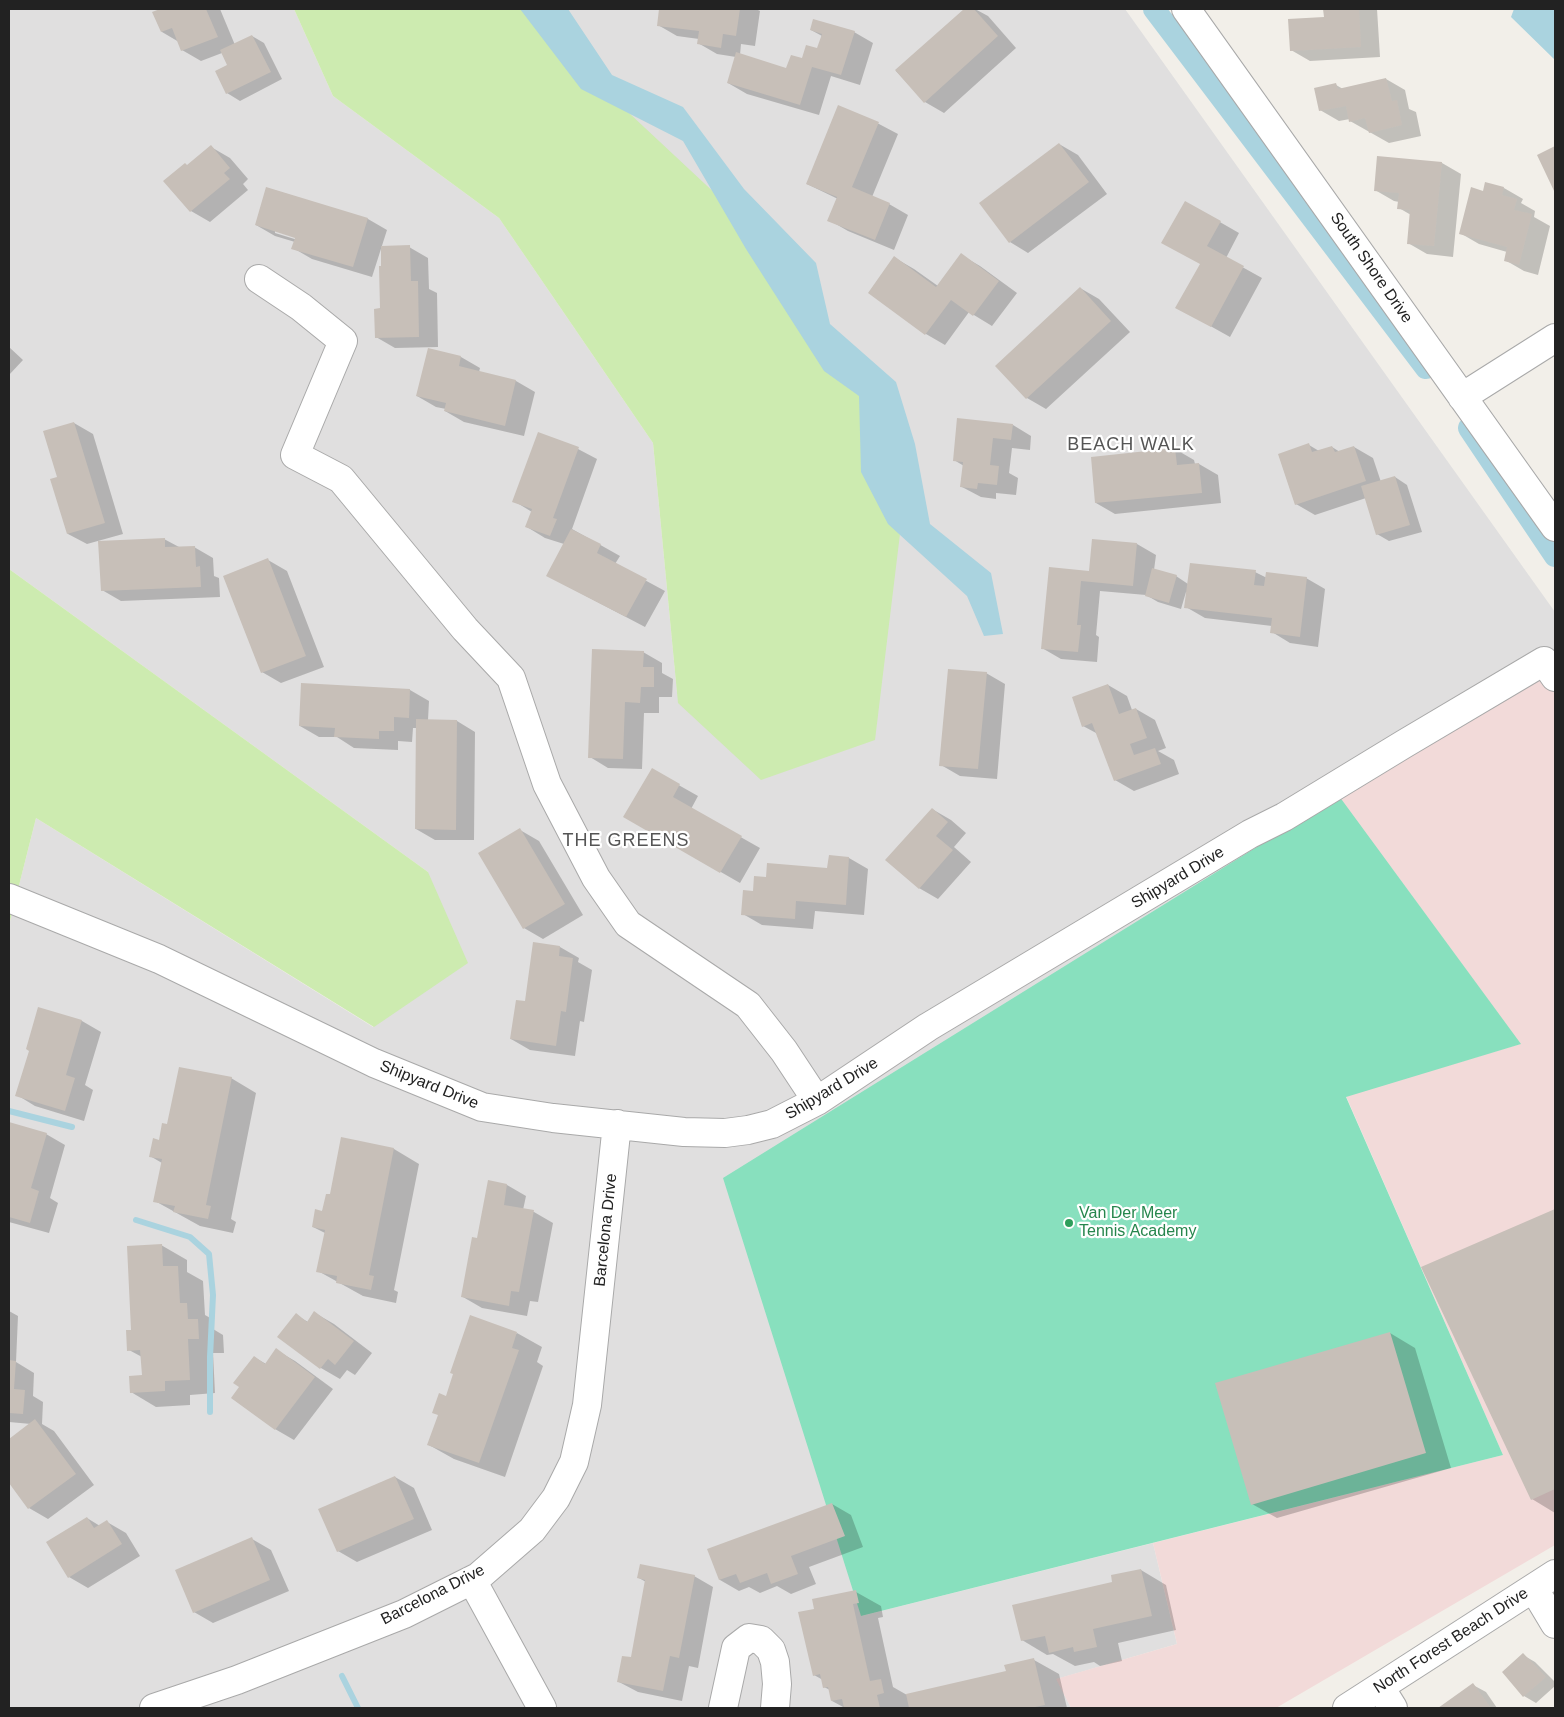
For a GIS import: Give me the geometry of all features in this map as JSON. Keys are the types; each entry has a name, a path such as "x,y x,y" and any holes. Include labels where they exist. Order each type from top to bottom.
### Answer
{"street":[{"name":"South Shore Drive","path":"1186,9 1555,527"},
{"path":"259,279 301,307 343,341 295,455 341,479 465,629 511,678 547,784 596,878 628,924 748,1005 784,1051 818,1101"},
{"path":"1462,397 1555,338"},
{"name":"Shipyard Drive","path":"9,898 159,959 374,1063 482,1107 553,1118 684,1132 725,1133 772,1124 818,1101 937,1022 1250,834 1284,817 1544,661 1555,677"},
{"name":"Barcelona Drive","path":"154,1708 237,1680 404,1614 478,1577 532,1530 556,1498 574,1462 587,1405 617,1124"},
{"path":"472,1580 542,1708"},
{"path":"1545,1581 1555,1624"},
{"name":"North Forest Beach Drive","path":"1347,1708 1386,1698 1545,1581"},
{"path":"723,1708 736,1648 750,1638 761,1640 771,1650 775,1662 777,1684 775,1708"}],"shaded area":[{"path":"9,9 294,9 333,96 499,218 653,443 678,703 629,113 540,9 1125,9 1555,612 1555,652 1526,677 861,1616 1153,1543 1177,1644 1057,1679 1071,1708 9,1708 9,925 36,818 373,1027 428,872 9,569"},
{"path":"1555,652 1555,1545 1276,1708 1071,1708 1056,1679 1177,1644 1153,1543 1503,1455 1346,1096 1520,1044 1339,796 1526,677"}],"green space":[{"path":"294,9 540,9 629,113 735,212 908,468 875,740 761,780 678,703 653,443 499,218 333,96"},
{"path":"9,569 428,872 468,963 374,1027 36,818 9,925"},
{"name":"Van Der Meer Tennis Academy","path":"1339,796 1521,1044 1346,1097 1503,1455 861,1616 723,1178"}],"water":[{"path":"520,9 568,9 612,75 683,107 744,189 816,263 830,324 896,382 915,444 930,524 991,573 1003,634 984,636 967,596 888,524 861,472 859,396 824,371 746,249 683,141 581,89"},
{"path":"1514,9 1555,9 1555,60 1511,17"}],"building":[{"path":"160,9 206,9 218,37 181,51 172,28 161,32 152,12"},
{"path":"659,9 740,9 736,36 723,34 721,48 697,44 699,31 657,26"},
{"path":"964,9 974,9 998,36 924,103 895,70"},
{"path":"1323,9 1359,9 1361,47 1290,51 1288,19 1324,17"},
{"path":"813,19 855,31 841,75 812,67 800,105 727,83 736,52 786,68 791,55 802,58 806,45 817,48 822,34 810,30"},
{"path":"252,35 271,72 226,94 215,71 227,65 220,50"},
{"path":"1386,78 1392,101 1397,100 1402,125 1369,133 1365,118 1349,122 1346,106 1319,111 1314,88 1336,83 1338,89"},
{"path":"838,105 879,122 852,187 890,203 875,240 827,221 837,197 806,184"},
{"path":"1059,143 1089,182 1009,243 979,203"},
{"path":"211,145 230,168 224,173 230,179 190,212 163,181 185,163 187,165"},
{"path":"1555,146 1555,193 1537,155"},
{"path":"1377,156 1442,162 1434,246 1407,244 1410,210 1397,209 1399,193 1374,191"},
{"path":"1485,182 1504,187 1502,195 1517,199 1514,210 1532,214 1519,265 1504,261 1507,247 1459,234 1471,187 1483,191"},
{"path":"266,187 368,218 353,267 291,249 295,238 255,225"},
{"path":"1185,201 1221,221 1207,246 1244,266 1211,327 1175,308 1200,264 1161,243"},
{"path":"410,245 411,281 418,281 419,337 375,338 374,309 380,308 379,266 381,266 381,246"},
{"path":"961,253 999,281 973,316 951,300 925,335 868,293 894,256 936,287"},
{"path":"1080,287 1111,321 1026,399 995,366"},
{"path":"428,348 461,356 459,366 516,380 505,426 444,411 446,403 416,396"},
{"path":"957,418 1013,424 1011,440 993,438 990,465 999,466 997,485 978,483 977,489 960,487 963,462 953,461"},
{"path":"74,422 105,523 67,534 50,479 57,477 43,431"},
{"path":"538,432 579,447 553,518 557,519 550,536 525,527 532,509 512,502"},
{"path":"1309,443 1312,452 1332,446 1335,452 1354,446 1366,481 1295,505 1278,454"},
{"path":"1175,448 1177,465 1199,463 1202,493 1095,503 1091,457"},
{"path":"1395,476 1410,525 1376,535 1361,486"},
{"path":"571,529 601,544 597,553 647,579 626,617 546,576"},
{"path":"165,538 165,547 195,546 196,567 200,566 201,587 101,591 98,541"},
{"path":"1092,539 1137,543 1133,586 1081,581 1077,625 1081,625 1078,652 1041,649 1049,567 1089,571"},
{"path":"268,558 306,656 261,673 223,576"},
{"path":"1190,563 1256,570 1254,585 1264,586 1266,572 1307,577 1300,637 1270,633 1272,618 1184,608"},
{"path":"1152,568 1177,575 1169,603 1145,596"},
{"path":"592,649 644,651 643,667 654,667 654,687 641,687 640,703 625,702 623,759 588,758"},
{"path":"948,669 987,672 978,769 939,766"},
{"path":"301,683 410,689 409,718 394,717 394,731 379,731 379,739 334,737 335,728 299,726"},
{"path":"1108,684 1119,714 1136,708 1147,738 1130,744 1134,755 1155,748 1161,764 1114,781 1092,723 1082,727 1072,697"},
{"path":"416,719 457,720 456,830 415,829"},
{"path":"652,768 680,784 673,797 742,836 720,873 623,817"},
{"path":"932,808 948,822 936,836 953,850 919,889 885,860"},
{"path":"520,828 565,904 523,929 478,853"},
{"path":"829,855 849,857 846,905 796,901 795,919 741,915 743,890 753,891 754,876 766,877 767,863 827,868"},
{"path":"533,942 560,946 559,956 573,958 566,1012 561,1011 556,1046 510,1039 516,1000 525,1001"},
{"path":"38,1007 82,1020 66,1075 75,1078 65,1111 15,1096 29,1051 26,1049"},
{"path":"179,1067 232,1077 206,1205 211,1206 208,1219 173,1212 175,1206 153,1202 162,1159 149,1157 153,1138 159,1140 162,1123 167,1124"},
{"path":"9,1122 47,1133 31,1188 39,1191 30,1223 9,1217"},
{"path":"341,1137 394,1148 369,1275 374,1276 371,1290 336,1283 337,1276 316,1272 325,1230 312,1227 315,1209 322,1211 326,1194 330,1194"},
{"path":"488,1180 507,1184 504,1205 534,1210 519,1292 511,1291 509,1306 461,1297 472,1237 477,1238"},
{"path":"1555,1209 1555,1489 1531,1500 1421,1267"},
{"path":"162,1244 163,1266 178,1266 180,1303 187,1303 188,1319 198,1319 199,1339 188,1339 190,1380 165,1381 165,1391 130,1393 129,1376 142,1375 140,1350 127,1351 126,1330 131,1330 127,1246"},
{"path":"314,1311 354,1341 335,1365 328,1359 320,1369 277,1337 296,1313 307,1322"},
{"path":"470,1315 517,1332 512,1348 519,1350 479,1463 427,1445 438,1415 432,1413 439,1393 446,1396 453,1374 450,1373"},
{"path":"1390,1332 1426,1453 1251,1505 1215,1383"},
{"path":"276,1348 315,1377 275,1430 231,1398 239,1387 233,1383 254,1356 265,1364"},
{"path":"9,1360 16,1361 14,1389 25,1390 23,1414 9,1413"},
{"path":"35,1419 76,1474 28,1509 9,1483 9,1439"},
{"path":"395,1476 414,1519 337,1552 318,1509"},
{"path":"832,1503 845,1536 791,1556 798,1574 771,1584 767,1573 740,1583 736,1574 719,1580 707,1549"},
{"path":"87,1517 94,1528 107,1520 122,1544 68,1578 46,1542"},
{"path":"252,1537 270,1580 193,1613 175,1570"},
{"path":"640,1564 695,1575 679,1658 670,1656 663,1691 617,1682 622,1656 631,1657 645,1580 637,1578"},
{"path":"1141,1569 1152,1616 1093,1629 1097,1647 1074,1652 1073,1647 1049,1653 1045,1636 1021,1641 1012,1605 1112,1582 1111,1575"},
{"path":"856,1590 859,1603 853,1604 870,1681 881,1679 884,1693 877,1695 880,1708 844,1708 842,1699 831,1701 828,1687 823,1688 820,1674 813,1676 798,1612 814,1609 812,1599"},
{"path":"1523,1653 1546,1677 1523,1697 1502,1672"},
{"path":"1034,1658 1045,1705 1030,1708 909,1708 906,1694 1006,1671 1004,1665"},
{"path":"1473,1683 1491,1708 1438,1708"}],"waterway":[{"path":"1154,9 1426,368"},
{"path":"1469,428 1555,556"},
{"path":"9,1111 72,1127"},
{"path":"136,1220 190,1237 209,1254 213,1295 210,1412"},
{"path":"342,1676 358,1708"}],"place":[{"name":"Van Der Meer Tennis Academy","path":"1069,1223"}],"district":[{"name":"BEACH WALK","path":"1131,445"},
{"name":"THE GREENS","path":"626,841"}]}
